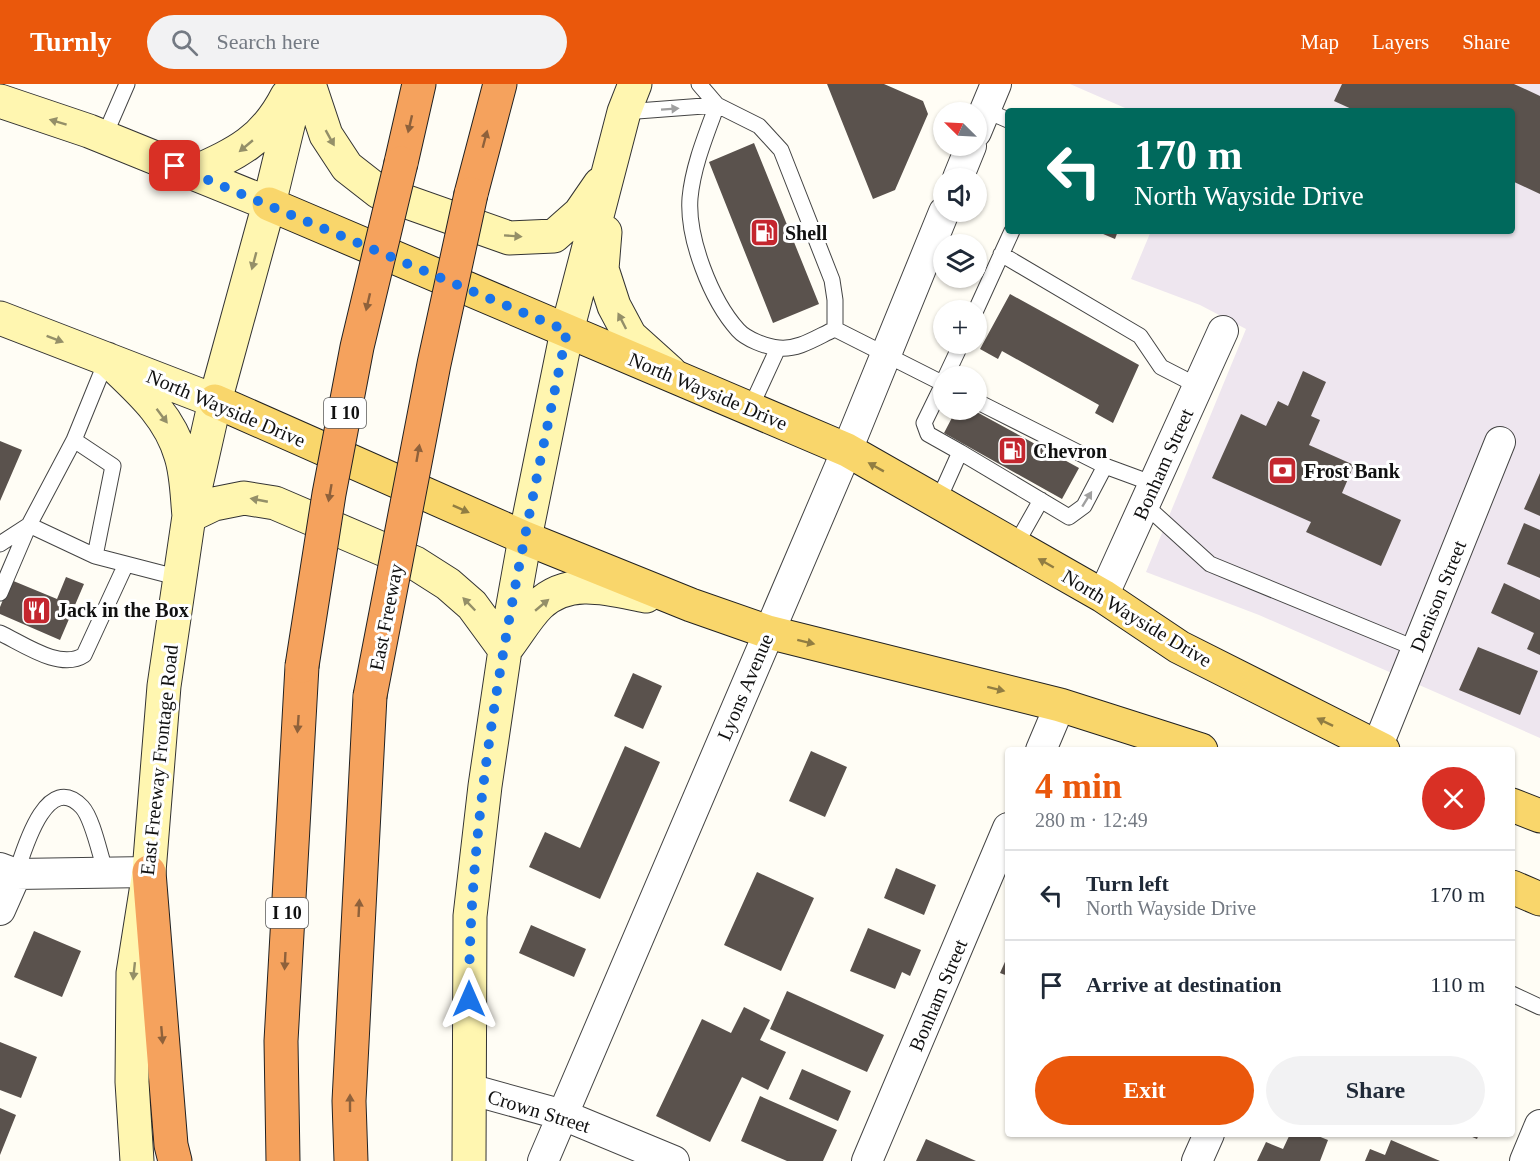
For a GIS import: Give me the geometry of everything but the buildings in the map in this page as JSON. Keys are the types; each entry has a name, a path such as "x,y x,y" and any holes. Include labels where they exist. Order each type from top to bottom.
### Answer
{"highway":[{"name":"I 10","path":"282,1161 281,1041 302,666 329,494 357,347 418,84"},
{"name":"East Freeway","path":"351,1161 349,1101 370,696 434,364 471,194 500,84"},
{"path":"149,872 171,1145 175,1161"}],"main road":[{"path":"193,173 241,151 276,118 296,84"},
{"name":"East Freeway Frontage Road","path":"137,1161 132,1082 133,973 149,872 164,687 189,516 215,401 269,204 296,84"},
{"path":"309,84 326,135 347,167 379,192 509,238 554,236 580,213 608,173"},
{"name":"North Wayside Drive","path":"9,96 847,450 1103,596 1179,647 1375,747"},
{"path":"470,1161 470,916 485,786 505,650 567,331 629,98"},
{"path":"608,173 602,269 614,306 630,336 676,377"},
{"name":"North Wayside Drive","path":"0,318 215,401 525,538 691,605 768,632 1060,705 1192,747"},
{"path":"107,359 151,401 168,424 182,458 189,516 214,504 244,498 286,508 415,563 448,584 472,605 505,650"},
{"path":"505,650 540,604 571,588 597,586 691,605"},
{"path":"1515,806 1540,816"},
{"path":"1515,888 1540,899"}],"street":[{"name":"Lyons Avenue","path":"543,1161 847,450 940,222"},
{"name":"Bonham Street","path":"1103,596 1223,331"},
{"name":"Denison Street","path":"1380,747 1500,442"},
{"path":"1042,747 1060,705"},
{"name":"Bonham Street","path":"867,1161 1005,835"},
{"path":"0,910 8,871 149,872"},
{"name":"Crown Street","path":"470,1089 563,1115 674,1161"},
{"path":"1525,1161 1540,1125"},
{"path":"1197,1161 1208,1137"}],"lane":[{"path":"104,137 127,84"},
{"path":"699,84 717,105"},
{"path":"629,98 717,105 759,126 781,150 832,280 835,329"},
{"path":"717,105 697,163 690,199 692,230 709,284 738,330 753,340 778,348 795,348 835,329"},
{"path":"980,300 1011,234"},
{"path":"1001,254 1140,336 1161,367 1198,386"},
{"path":"835,329 933,378"},
{"path":"750,409 778,348"},
{"path":"0,593 29,525 74,441 107,359"},
{"path":"933,404 924,423 928,434 1069,517 1084,506 1105,466"},
{"path":"987,406 1105,466 1149,495 1210,564 1417,649"},
{"path":"74,441 113,466 95,556"},
{"path":"938,501 960,452"},
{"path":"1015,546 1041,500"},
{"path":"0,544 29,525"},
{"path":"29,525 95,556 180,578"},
{"path":"0,633 57,660 84,655 126,564"},
{"path":"8,871 46,805 56,798 67,798 82,808 106,873"},
{"path":"1515,995 1540,1007"}],"shaded area":[{"path":"1070,84 1540,84 1540,738 1259,615 1146,572 1246,329 1200,305 1131,279 1150,234 1515,234 1515,108 1125,108"}],"place":[{"name":"Shell","path":"764,233"},
{"name":"Chevron","path":"1012,451"},
{"name":"Frost Bank","path":"1283,471"},
{"name":"Jack in the Box","path":"36,610"}],"route":[{"path":"175,166 567,331 525,538 505,650 485,786 470,916 469,999"}]}
